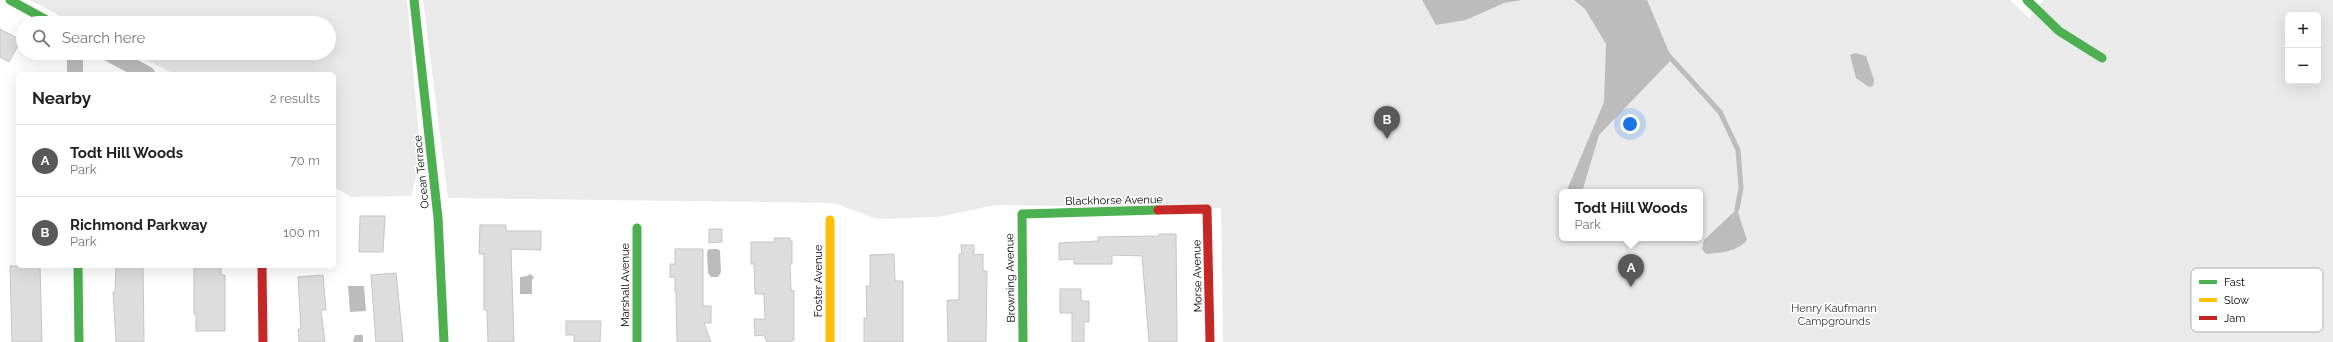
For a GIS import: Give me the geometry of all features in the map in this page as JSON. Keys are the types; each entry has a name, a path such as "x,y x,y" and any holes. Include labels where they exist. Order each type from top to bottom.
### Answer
{"street":[{"path":"10,0 39,16"},
{"name":"Ocean Terrace","path":"414,0 438,218 444,342"},
{"path":"2027,0 2059,31 2102,58"},
{"path":"75,60 75,72"},
{"path":"121,60 143,72"},
{"name":"Blackhorse Avenue","path":"1022,214 1207,209"},
{"name":"Morse Avenue","path":"1207,209 1210,342"},
{"name":"Browning Avenue","path":"1022,214 1023,342"},
{"name":"Foster Avenue","path":"830,220 830,342"},
{"name":"Marshall Avenue","path":"637,228 637,342"},
{"path":"78,268 79,342"},
{"path":"262,268 263,342"}],"green space":[{"path":"30,0 407,0 421,159 411,196 351,197 336,188 336,72 170,72 147,60 336,60 336,16 61,16"},
{"name":"Henry Kaufmann Campgrounds","path":"423,0 2010,0 2029,18 2043,0 2333,0 2333,342 1223,342 1221,208 995,205 939,217 877,219 834,203 448,198"}],"shaded area":[{"path":"1422,0 1522,0 1504,3 1466,20 1436,25"},
{"path":"1574,0 1647,0 1672,59 1599,135 1583,189 1567,189 1604,102 1606,44 1585,9"},
{"path":"1855,53 1866,56 1874,80 1873,86 1869,87 1856,78 1850,55"},
{"path":"1737,209 1747,240 1743,244 1733,249 1706,254 1702,249 1704,240"},
{"path":"709,249 718,249 720,251 721,272 718,277 711,277 708,273 707,252"},
{"path":"530,274 534,277 532,280 532,294 520,294 520,277"},
{"path":"348,286 364,286 366,311 350,312"},
{"path":"355,335 363,335 363,342 353,342"}],"building":[{"path":"0,29 16,37 16,49 9,62 0,57"},
{"path":"360,216 385,216 383,252 359,252"},
{"path":"480,225 506,225 506,231 541,231 541,250 511,249 514,342 488,342 487,310 484,310 484,254 479,254"},
{"path":"709,229 722,229 722,242 709,243"},
{"path":"1159,234 1176,234 1177,342 1149,342 1142,256 1112,255 1112,264 1074,264 1074,259 1059,260 1059,243 1099,241 1098,237 1159,236"},
{"path":"774,238 790,238 790,241 792,241 792,264 790,264 791,291 794,291 794,340 790,342 767,342 764,335 755,336 754,319 765,319 764,294 755,294 754,264 751,264 751,242 775,242"},
{"path":"961,245 974,245 974,255 983,254 983,271 987,271 986,342 948,342 947,300 959,300 959,254 962,254"},
{"path":"675,249 703,249 703,306 711,306 711,323 704,323 711,342 677,342 675,277 670,277 670,264 675,264"},
{"path":"894,254 895,281 903,281 903,342 864,342 864,318 867,318 866,286 870,286 870,255"},
{"path":"10,266 16,266 16,268 40,268 42,342 12,342"},
{"path":"116,268 143,268 144,342 116,342 113,292 115,292"},
{"path":"194,268 221,268 221,275 225,275 225,331 196,331 196,314 194,314"},
{"path":"396,273 403,342 376,342 371,275"},
{"path":"323,275 326,310 321,310 325,342 299,342 298,329 301,329 298,277"},
{"path":"1060,289 1081,289 1081,301 1089,301 1089,322 1084,322 1084,342 1072,342 1072,313 1060,313"},
{"path":"566,321 601,321 600,342 574,342 574,335 566,335"}],"waterway":[{"path":"1668,55 1720,112 1738,150 1741,188 1737,209"}],"traffic: fast":[{"path":"10,0 39,16"},
{"path":"414,0 438,218 444,342"},
{"path":"2027,0 2059,31 2102,58"},
{"path":"1023,342 1022,214 1158,210"},
{"path":"637,228 637,342"},
{"path":"78,268 79,342"}],"traffic: slow":[{"path":"830,220 830,342"}],"traffic: jam":[{"path":"1158,210 1207,209 1210,342"},
{"path":"262,268 263,342"}],"place":[{"name":"Richmond Parkway","path":"1387,139"},
{"name":"Todt Hill Woods","path":"1631,287"}]}
